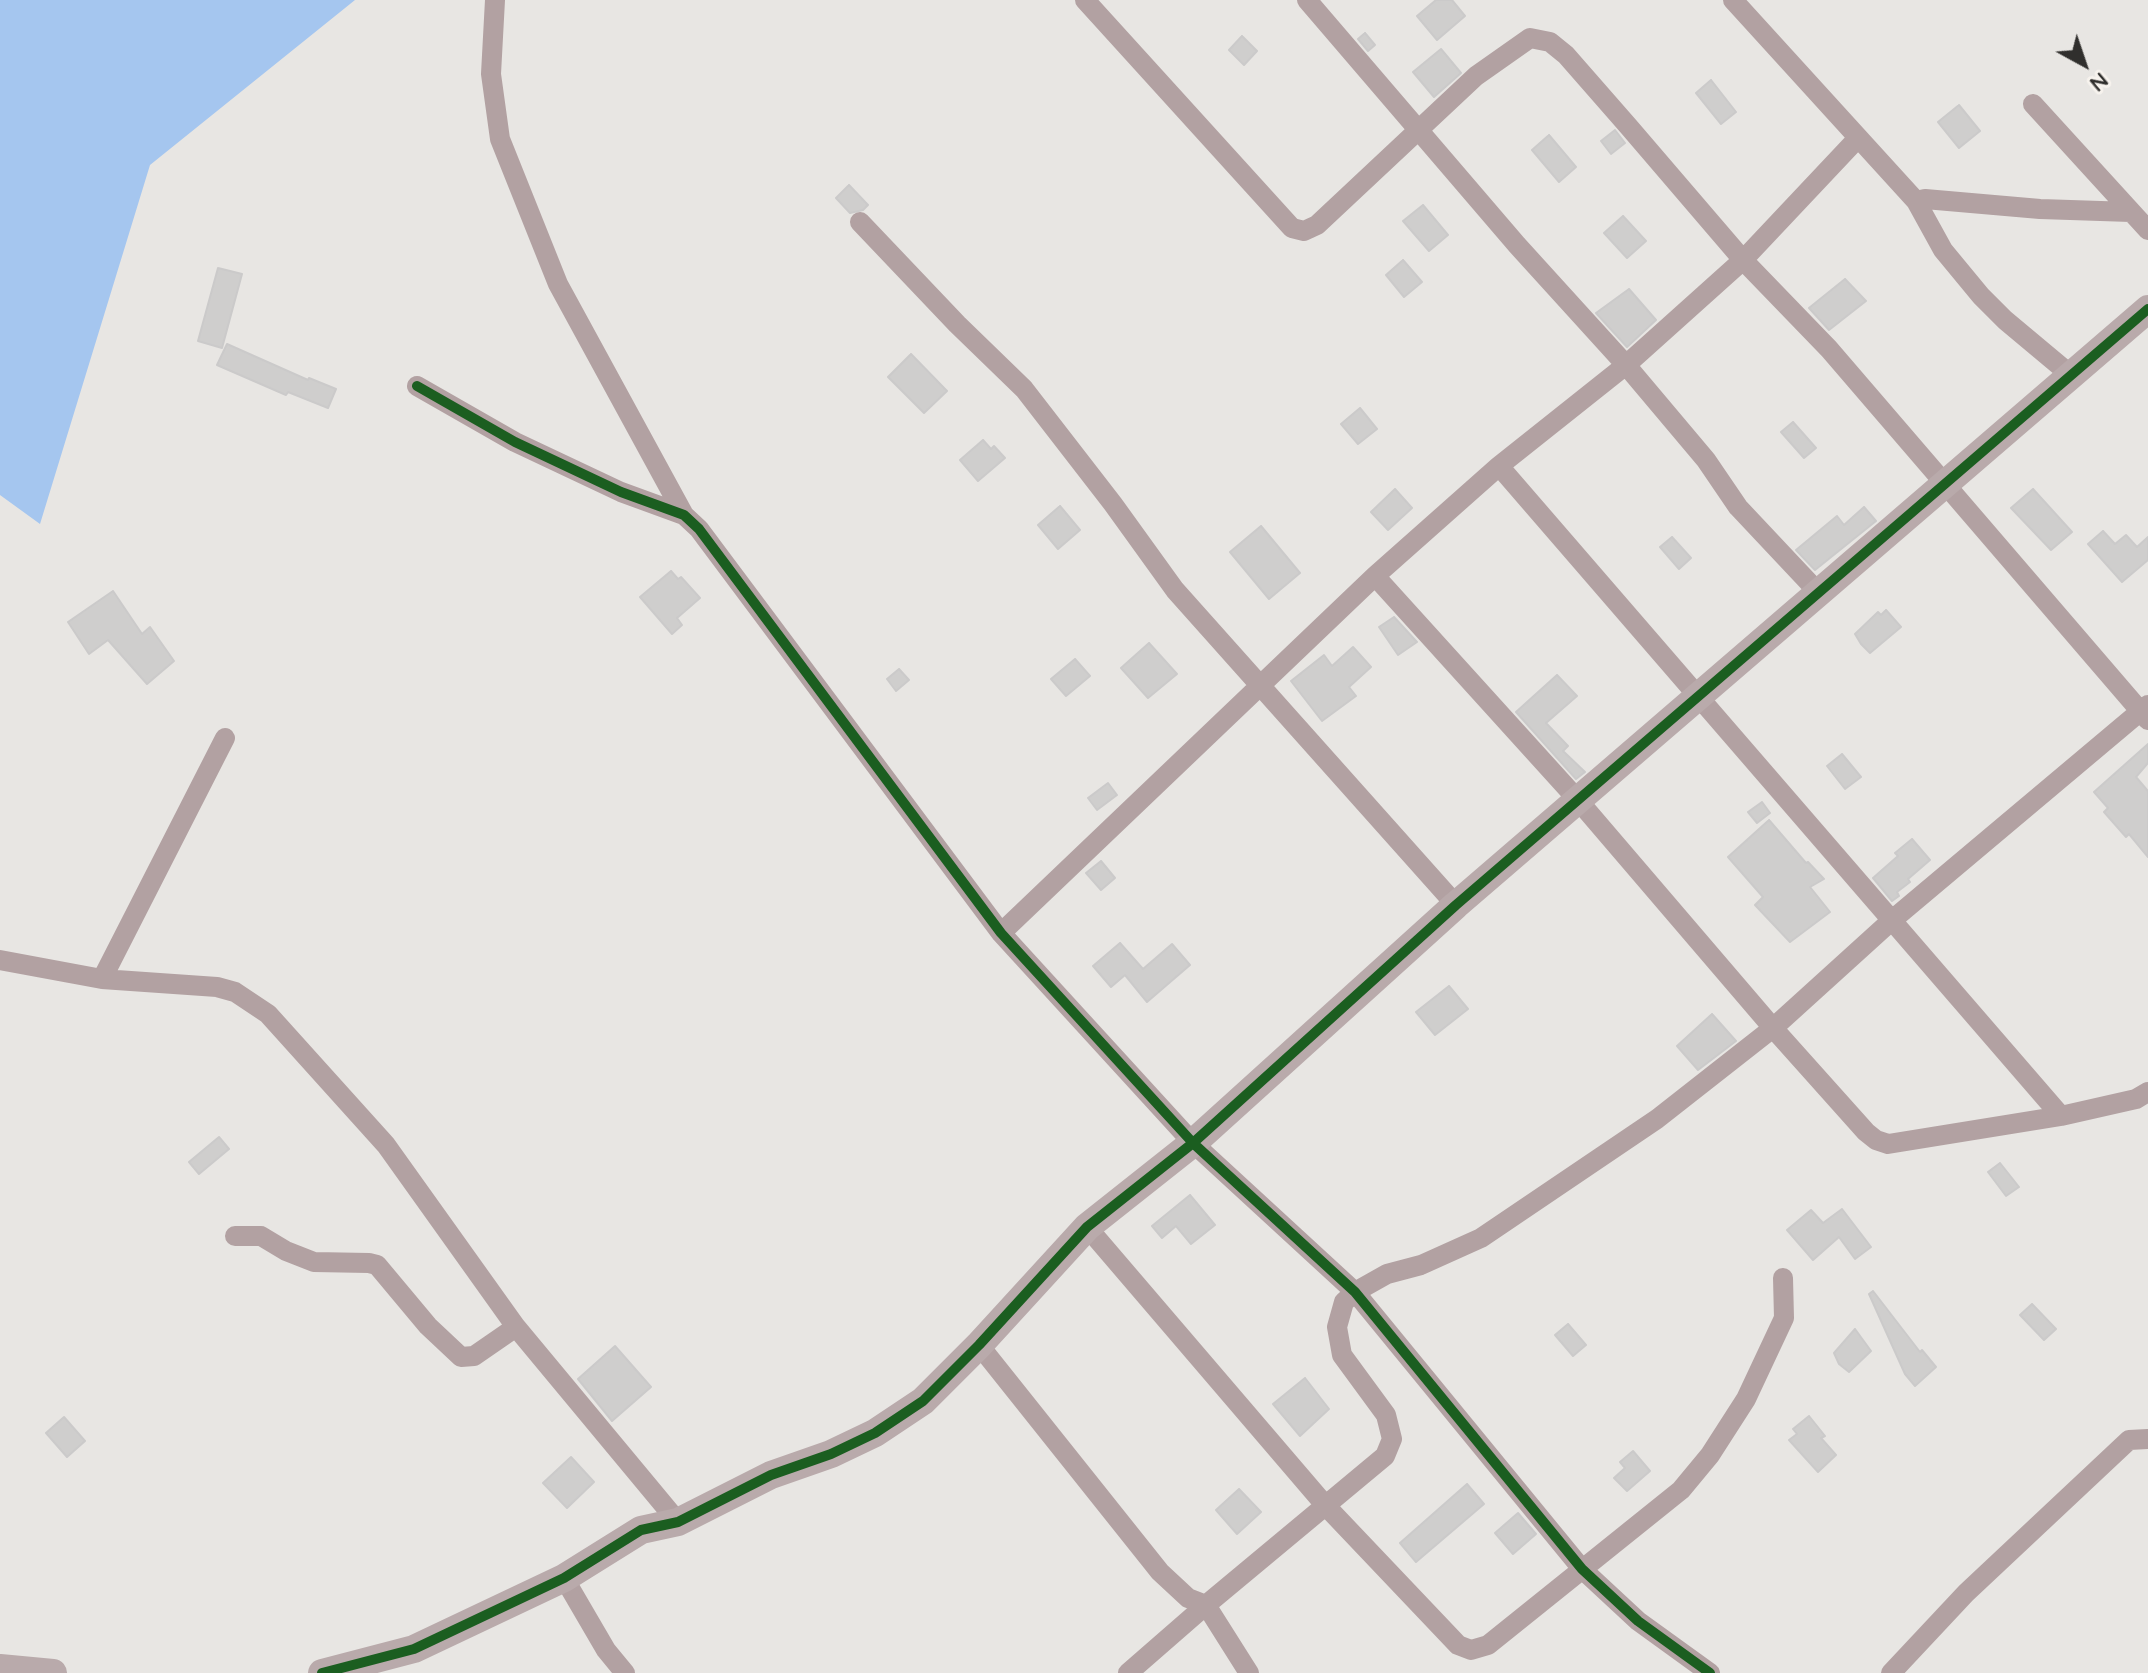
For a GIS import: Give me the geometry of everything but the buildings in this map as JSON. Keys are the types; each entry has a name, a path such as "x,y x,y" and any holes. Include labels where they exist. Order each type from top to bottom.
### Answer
{"street":[{"path":"495,0 491,74 500,139 558,284 684,515 699,529 1001,933 1193,1143 1355,1292 1582,1569 1638,1621 1710,1673"},
{"path":"1085,0 1292,228 1304,231 1317,225 1476,76 1530,38 1550,42 1566,55 1743,260 1829,349 2146,712 1891,921 1773,1028 1657,1119 1481,1238 1421,1265 1387,1274 1344,1302 1337,1327 1342,1355 1386,1415 1392,1439 1385,1456 1128,1673"},
{"path":"1307,0 1626,365 1706,460 1738,507 1817,591"},
{"path":"1733,0 1916,201 1943,250 1981,296 2072,376"},
{"path":"2033,104 2148,230"},
{"path":"1001,933 1375,576 1499,466 1626,365 1743,260 1857,139"},
{"path":"1916,201 1925,199 2076,212 2131,212"},
{"path":"860,222 1024,389 1175,590 1456,905"},
{"path":"322,1673 414,1649 564,1578 641,1530 678,1522 771,1475 831,1454 875,1433 923,1401 1087,1227 1193,1143 1577,799 2148,309"},
{"path":"417,386 528,449 621,492 684,515"},
{"path":"1499,466 2061,1116"},
{"path":"1375,576 1577,799 1773,1028 1876,1140 1888,1144 2061,1116 2136,1099 2148,1092"},
{"path":"102,979 225,738"},
{"path":"0,960 102,979 217,987 235,992 268,1014 386,1145 516,1327 678,1522"},
{"path":"1087,1227 1325,1505 1458,1645 1471,1650 1488,1645 1681,1490 1710,1455 1746,1399 1775,1340 1784,1318 1783,1278"},
{"path":"235,1236 261,1236 286,1251 314,1262 377,1265 428,1326 461,1357 474,1356 516,1327"},
{"path":"979,1345 1160,1572 1188,1598 1206,1605 1249,1673"},
{"path":"1891,1673 1966,1593 2129,1440 2148,1439"},
{"path":"564,1578 606,1650 625,1673"},
{"path":"0,1668 53,1673"}],"water":[{"path":"0,0 355,0 150,165 40,524 0,495"}],"cycle path":[{"path":"322,1673 414,1649 564,1578 641,1530 678,1522 771,1475 831,1454 875,1433 923,1401 1087,1227 1193,1143 1456,905 2148,309"},
{"path":"417,386 515,442 621,492 684,515 699,529 1001,933 1193,1143 1355,1292 1582,1569 1638,1621 1710,1673"}]}
